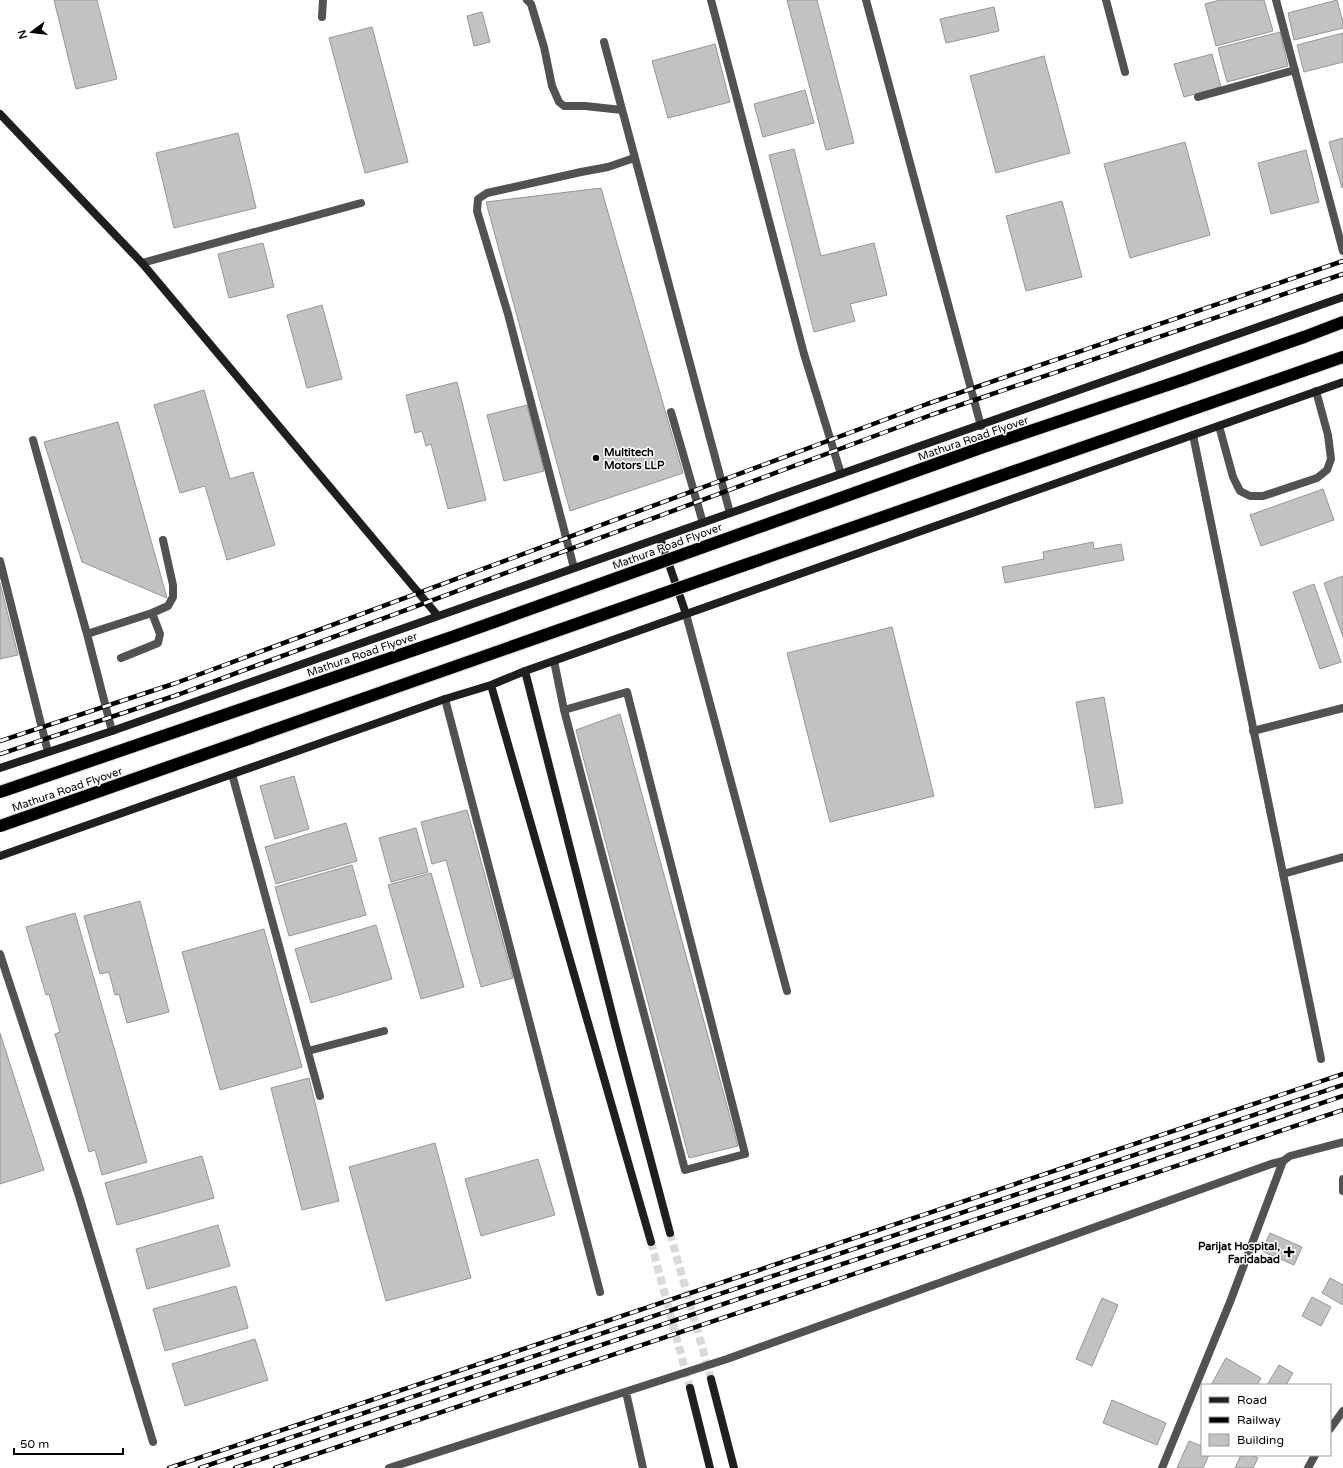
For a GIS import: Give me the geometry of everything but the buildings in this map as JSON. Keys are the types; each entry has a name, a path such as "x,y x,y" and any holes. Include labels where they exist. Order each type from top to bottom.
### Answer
{"highway":[{"name":"Mathura Road Flyover","path":"0,792 452,637 986,446 1182,380 1343,322"},
{"name":"Mathura Road Flyover","path":"0,826 731,569 1343,357"}],"main road":[{"path":"0,114 142,263 438,616"},
{"path":"0,768 112,731 981,426 1343,297"},
{"path":"0,856 445,699 491,685 525,671 1343,382"},
{"path":"660,538 686,614"},
{"path":"525,671 616,1029 670,1233"},
{"path":"491,685 651,1242"},
{"path":"711,1379 734,1468"},
{"path":"690,1388 710,1468"}],"street":[{"path":"322,17 323,0"},
{"path":"527,0 531,4 544,48 552,86 559,102 564,106 585,106 622,110"},
{"path":"711,0 804,354 841,474"},
{"path":"866,0 981,426"},
{"path":"1106,0 1125,72"},
{"path":"1276,0 1343,251"},
{"path":"604,42 730,514"},
{"path":"1198,97 1295,70"},
{"path":"574,568 508,314 477,211 478,199 487,193 608,167 634,158"},
{"path":"142,263 361,202"},
{"path":"1219,426 1233,478 1240,491 1250,496 1263,496 1317,478 1327,470 1331,459 1328,435 1316,391"},
{"path":"671,412 703,523"},
{"path":"1193,435 1321,1059"},
{"path":"33,440 87,634 112,731"},
{"path":"87,634 152,613 168,606 173,598 173,585 163,540"},
{"path":"0,561 48,752"},
{"path":"121,658 158,643 160,634 152,613"},
{"path":"686,614 787,991"},
{"path":"554,661 564,710 685,1170 746,1154 627,692 564,710"},
{"path":"445,699 600,1292"},
{"path":"1253,731 1343,708"},
{"path":"232,774 320,1096"},
{"path":"1283,874 1343,857"},
{"path":"0,954 81,1202 153,1442"},
{"path":"308,1051 384,1031"},
{"path":"389,1468 727,1359 1283,1161 1290,1156 1343,1142"},
{"path":"1162,1468 1230,1302 1283,1161"},
{"path":"1343,1179 1343,1191"},
{"path":"626,1392 643,1468"},
{"path":"1331,1428 1343,1411"},
{"path":"1308,1468 1314,1456"}],"tunnel":[{"path":"670,1233 711,1379"},
{"path":"651,1242 690,1388"}],"railway":[{"path":"0,741 176,683 927,404 1343,261"},
{"path":"0,754 180,694 931,415 1343,274"},
{"path":"169,1468 1343,1074"},
{"path":"200,1468 1343,1085"},
{"path":"235,1468 1343,1096"},
{"path":"275,1468 1343,1110"}],"place":[{"name":"Multitech Motors LLP","path":"596,458"},
{"name":"Parijat Hospital, Faridabad","path":"1289,1252"}]}
